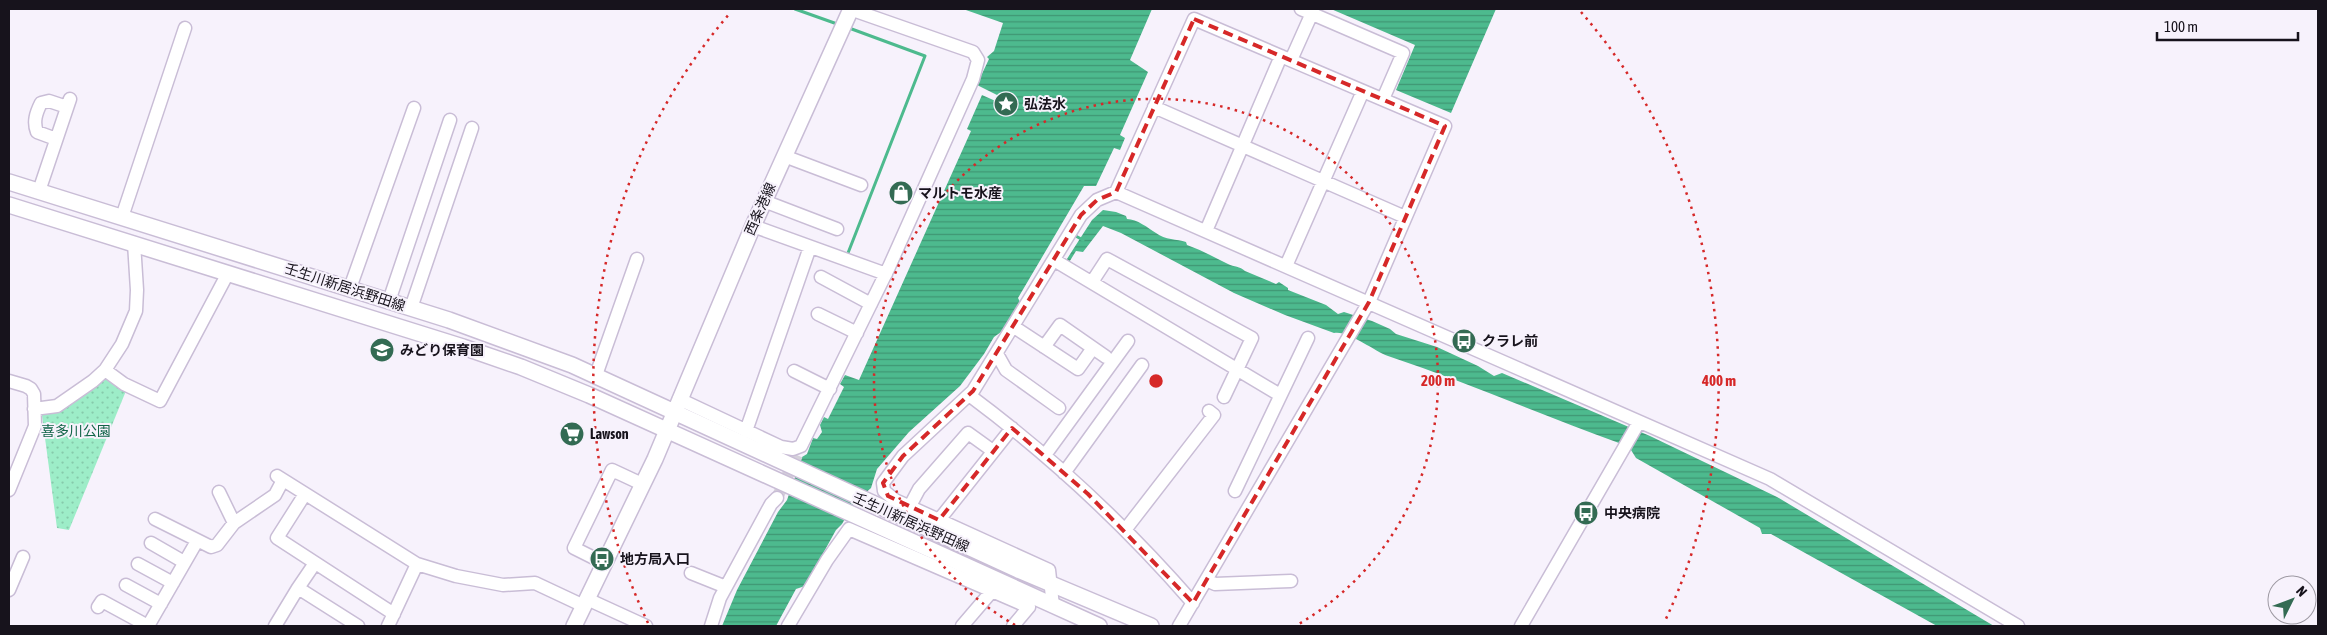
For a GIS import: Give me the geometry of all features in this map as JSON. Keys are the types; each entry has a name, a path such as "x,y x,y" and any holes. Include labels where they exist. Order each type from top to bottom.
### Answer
{"main road":[{"name":"西条港線","path":"676,405 752,226 850,9"},
{"name":"壬生川新居浜野田線","path":"9,182 350,288 514,342 676,405 798,456 867,502 1050,584 1151,626"},
{"name":"壬生川新居浜野田線","path":"9,204 463,346 522,367 851,513 1009,592 1053,606 1099,626"},
{"path":"574,626 642,484 676,405"}],"street":[{"path":"676,405 746,431 781,447 793,449 798,456 886,274 973,79 978,60 974,52 850,9"},
{"path":"1198,21 1204,9"},
{"path":"1206,231 1306,11 1403,53 1383,99"},
{"path":"1053,606 1049,570 888,496 884,491 883,484 903,456 969,395 997,354 1089,206 1097,200 1116,192 1194,19 1444,126 1366,307 1179,626"},
{"path":"122,217 185,28"},
{"path":"1286,266 1363,90"},
{"path":"39,191 68,103 49,100 41,103 34,125 37,132 56,139"},
{"path":"350,288 414,108"},
{"path":"1154,108 1405,217"},
{"path":"389,301 450,120"},
{"path":"411,308 472,128"},
{"path":"784,156 861,184"},
{"path":"1116,192 1286,266 1366,307 1638,425 1770,479 2018,626"},
{"path":"764,201 837,228"},
{"path":"752,226 886,274"},
{"path":"34,408 57,406 93,381 105,370 131,327 136,311 137,290 134,243"},
{"path":"746,431 810,246"},
{"path":"596,375 637,259"},
{"path":"1092,282 1107,259 1252,338 1239,369 1224,397"},
{"path":"1054,260 1280,395"},
{"path":"105,370 124,384 160,401 228,273"},
{"path":"821,278 871,304"},
{"path":"818,314 857,333"},
{"path":"1044,347 1060,325 1106,357"},
{"path":"1014,327 1078,370 1093,348"},
{"path":"1235,491 1308,338"},
{"path":"1045,455 1128,341"},
{"path":"997,354 1006,370 1059,408"},
{"path":"1064,473 1142,365"},
{"path":"794,371 830,389"},
{"path":"9,381 26,386 34,394 35,426 9,490"},
{"path":"969,395 1045,455 1153,557 1193,603"},
{"path":"1125,530 1214,415 1209,411"},
{"path":"1521,626 1638,425"},
{"path":"939,520 1012,428"},
{"path":"910,506 919,489 968,433 994,451"},
{"path":"604,564 574,548 612,470 642,484"},
{"path":"155,519 211,547 217,545 234,523 275,495 280,478 417,564 456,576 503,585 535,583 643,626"},
{"path":"1241,478 1260,489"},
{"path":"218,492 234,523"},
{"path":"305,494 277,538 394,614"},
{"path":"710,626 726,587 766,512 777,498"},
{"path":"788,626 827,560 849,529 992,591 1009,592 1029,607 1013,626"},
{"path":"98,607 102,601 148,626 197,541"},
{"path":"150,543 184,562"},
{"path":"9,590 23,557"},
{"path":"275,626 315,563"},
{"path":"138,564 173,583"},
{"path":"388,626 417,564"},
{"path":"1009,592 1018,570"},
{"path":"691,574 726,587"},
{"path":"1206,580 1215,584 1291,581"},
{"path":"126,585 161,604"},
{"path":"298,588 358,626"},
{"path":"962,626 992,591"}],"highlighted area":[{"path":"1194,19 1445,126 1369,302 1193,603 1088,494 1012,428 939,520 888,496 883,483 903,456 973,391 1081,215 1097,200 1116,192"}],"green space":[{"name":"喜多川公園","path":"105,370 128,386 69,530 57,528 41,408"}],"shaded area":[{"path":"963,9 1152,9 1130,60 1148,72 1120,135 1125,138 1120,150 1114,148 1096,186 1084,186 1018,298 1020,302 1001,332 994,337 960,386 909,432 877,469 871,488 854,503 842,524 836,530 805,586 796,589 776,626 722,626 737,590 778,512 787,500 802,457 807,454 813,438 817,439 822,432 820,425 824,417 828,419 844,387 840,384 845,375 859,380 971,131 967,129 982,95 1000,103 999,107 1014,110 1018,102 1007,100 975,84 989,59 987,57 994,51 1003,23"},
{"path":"1331,9 1496,9 1451,113 1396,90 1415,45"},
{"path":"1103,210 1126,216 1127,219 1138,222 1163,237 1186,242 1187,245 1228,264 1276,284 1279,282 1288,290 1326,305 1338,314 1344,312 1372,321 1390,329 1396,334 1437,347 1478,366 1494,376 1502,373 1650,436 1777,497 1994,626 1937,626 1771,534 1762,534 1760,528 1636,458 1631,450 1619,443 1388,356 1354,338 1334,333 1285,315 1234,293 1121,233 1103,226 1083,252 1076,251 1068,264 1065,262 1092,220"}],"waterway":[{"path":"795,9 840,25"},
{"path":"848,253 925,56 849,28"},
{"path":"1072,234 1083,240"}],"tunnel":[{"path":"777,498 797,455"}],"place":[{"name":"弘法水","path":"1006,104"},
{"name":"マルトモ水産","path":"901,193"},
{"name":"クラレ前","path":"1464,341"},
{"name":"みどり保育園","path":"382,350"},
{"name":"Lawson","path":"572,434"},
{"name":"中央病院","path":"1586,513"},
{"name":"地方局入口","path":"602,559"}]}
